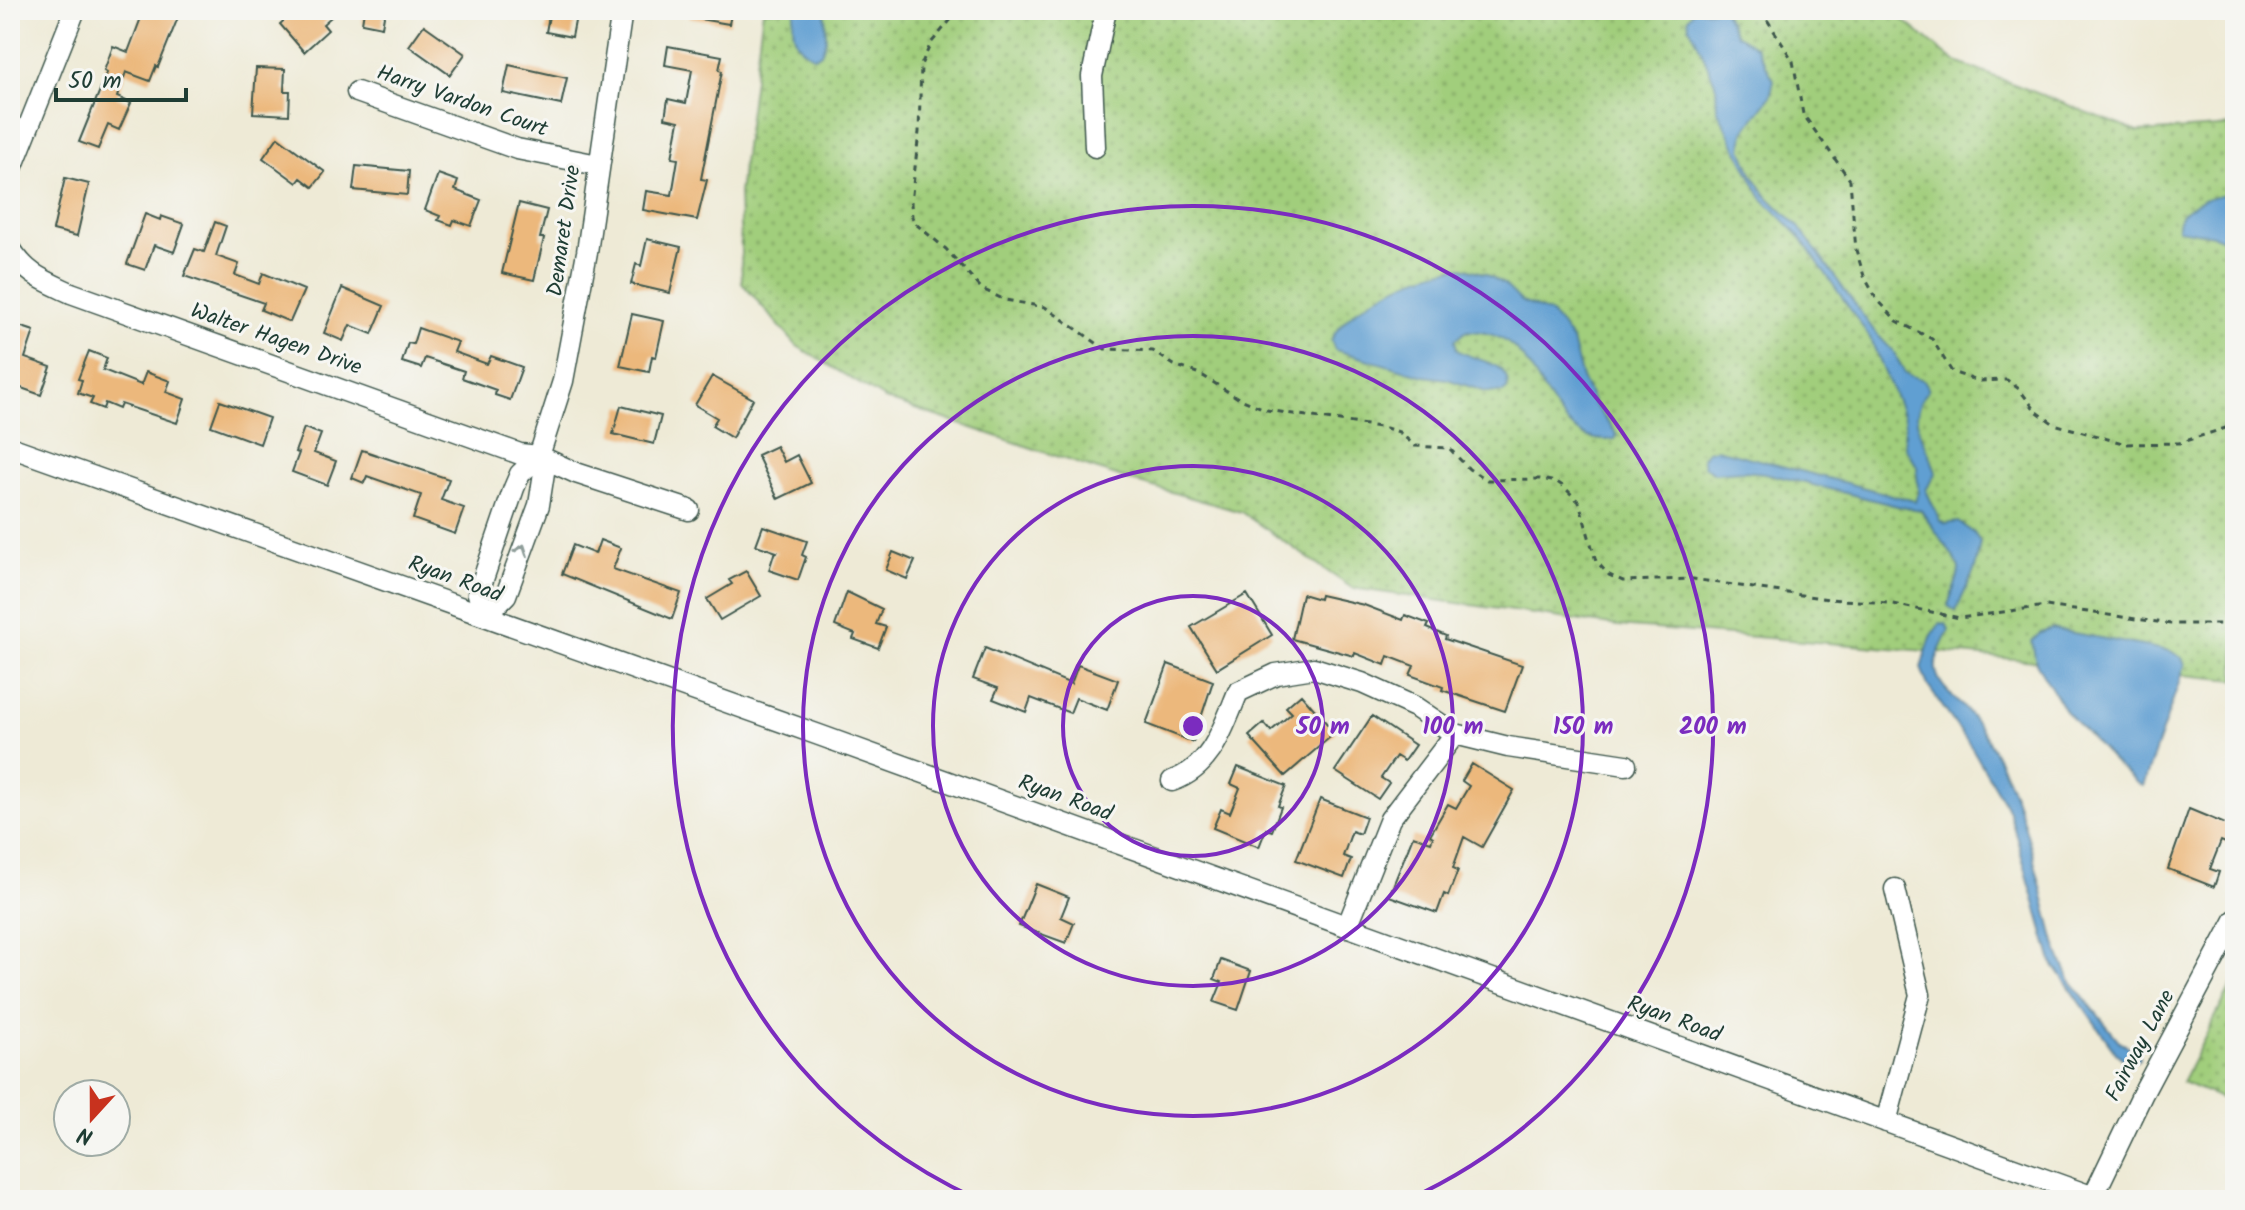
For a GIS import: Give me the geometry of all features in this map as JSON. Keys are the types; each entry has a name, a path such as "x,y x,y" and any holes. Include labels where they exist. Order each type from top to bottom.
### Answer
{"street":[{"path":"10,173 75,10"},
{"name":"Demaret Drive","path":"539,456 545,466 539,505 506,595 485,616 478,594 520,474 539,456 563,381 576,320 622,10"},
{"path":"1095,147 1092,76 1106,10"},
{"name":"Harry Vardon Court","path":"357,92 517,149 598,165"},
{"name":"Walter Hagen Drive","path":"10,248 20,264 34,277 71,293 520,454 539,456 576,473 689,510"},
{"name":"Ryan Road","path":"10,447 2097,1198"},
{"path":"1172,781 1189,775 1214,747 1238,692 1276,674 1314,668 1362,683 1415,707 1455,734 1508,747 1626,765"},
{"path":"1347,927 1390,819 1455,734"},
{"path":"1886,1122 1920,995 1895,889"},
{"name":"Fairway Lane","path":"2097,1198 2143,1093 2235,920"}],"path":[{"path":"959,10 931,43 921,65 912,217 982,289 1005,300 1045,307 1105,349 1153,351 1174,365 1200,374 1238,398 1267,410 1393,430 1415,446 1449,448 1469,469 1492,481 1540,479 1557,482 1579,502 1596,561 1609,575 1623,581 1693,579 1838,600 1888,603 1957,618 2046,606 2171,624 2235,624"},
{"path":"1761,10 1793,61 1803,114 1850,180 1856,250 1864,276 1876,298 1891,315 1904,326 1932,339 1952,372 1978,381 2007,380 2019,389 2041,416 2054,424 2126,444 2179,443 2235,425"}],"green space":[{"path":"763,10 1891,10 1954,61 2138,132 2235,126 2235,680 1618,626 1352,588 1241,512 1122,478 885,399 797,346 742,283 739,193"},
{"path":"2235,979 2235,1104 2182,1082"}],"water":[{"path":"795,10 825,10 826,40 821,53 815,57 802,49 795,38"},
{"path":"1694,10 1723,10 1736,34 1756,47 1774,80 1770,97 1744,132 1742,148 1765,194 1799,227 1875,332 1893,351 1905,373 1927,385 1917,411 1917,421 1936,473 1926,490 1940,521 1946,524 1958,522 1974,533 1980,542 1975,569 1956,611 1948,606 1958,577 1958,564 1921,510 1765,473 1714,473 1704,466 1702,457 1707,451 1717,449 1915,501 1918,493 1917,466 1905,447 1905,420 1870,338 1801,238 1761,197 1717,109 1716,85 1689,27 1688,18"},
{"path":"2235,193 2235,243 2213,235 2178,229 2183,213 2190,207"},
{"path":"1463,267 1486,274 1505,285 1522,302 1550,313 1561,325 1572,341 1582,378 1594,404 1615,432 1615,439 1595,439 1579,432 1553,405 1521,355 1493,335 1466,331 1455,340 1457,350 1504,373 1507,390 1503,393 1486,392 1335,350 1331,340 1341,326 1370,301 1427,275"},
{"path":"1940,623 1946,624 1949,630 1936,660 1938,676 1978,726 2003,768 2023,819 2058,953 2070,980 2119,1041 2138,1053 2139,1059 2136,1061 2124,1060 2116,1053 2052,962 2009,811 1972,748 1928,686 1921,668 1931,637"},
{"path":"2052,629 2170,651 2182,658 2185,665 2143,786 2121,769 2066,712 2036,663 2032,641 2040,633"}],"building":[{"path":"144,10 181,10 158,67 150,81 126,72 117,97 131,103 119,130 108,125 98,149 79,142 107,73 104,71 113,46 128,52"},
{"path":"296,10 339,10 323,24 328,30 304,52 280,24"},
{"path":"364,10 385,10 382,27 362,23"},
{"path":"550,10 569,10 568,15 576,16 572,37 546,32"},
{"path":"689,10 732,10 729,24 688,17"},
{"path":"424,25 465,54 450,75 409,46"},
{"path":"668,46 722,56 719,70 722,71 701,179 707,180 697,220 643,210 646,191 672,195 678,159 672,158 679,121 665,118 668,99 686,103 692,70 665,65"},
{"path":"509,65 567,78 561,105 503,93"},
{"path":"256,68 285,69 284,91 290,91 289,115 253,113"},
{"path":"278,137 325,172 313,187 301,178 297,183 263,158"},
{"path":"356,166 409,171 407,195 353,190"},
{"path":"438,174 458,181 455,190 481,200 471,226 454,220 452,225 438,220 440,216 425,210"},
{"path":"65,178 89,184 77,236 53,230"},
{"path":"519,203 547,210 534,280 502,273"},
{"path":"145,214 184,224 174,252 154,245 145,270 127,264"},
{"path":"215,222 226,226 216,256 239,264 235,275 259,284 263,273 304,290 290,322 261,310 264,303 184,276 195,249 204,252"},
{"path":"647,239 681,247 670,293 631,284 636,264 641,266"},
{"path":"342,288 384,306 372,334 350,325 343,341 324,333"},
{"path":"632,314 664,321 656,357 652,356 649,372 620,366"},
{"path":"16,325 34,331 25,358 51,367 41,395 10,384 10,341"},
{"path":"418,328 458,342 454,352 487,364 491,356 522,367 510,400 495,395 496,390 462,378 464,371 425,358 421,368 402,362 408,343 413,344"},
{"path":"89,351 107,358 103,370 141,385 146,372 170,381 166,392 185,399 177,423 121,404 119,409 105,403 103,409 90,404 93,398 78,393 82,380 78,379"},
{"path":"712,376 753,399 732,438 712,426 717,418 695,405"},
{"path":"220,401 269,418 260,444 211,426"},
{"path":"621,406 661,416 654,444 613,434"},
{"path":"304,428 321,434 314,453 336,461 327,485 292,472"},
{"path":"776,446 784,462 797,455 811,483 778,499 757,455"},
{"path":"362,450 449,479 441,500 464,508 455,534 413,519 421,495 367,476 364,483 352,478"},
{"path":"763,526 807,541 802,555 806,557 798,580 769,570 777,552 756,545"},
{"path":"600,540 621,548 613,569 681,593 672,619 562,574 573,545 595,554"},
{"path":"893,552 915,561 907,579 886,570"},
{"path":"746,571 761,596 720,620 707,599 732,584 729,580"},
{"path":"847,592 882,609 876,624 886,627 878,648 853,639 855,634 835,626"},
{"path":"1247,594 1272,635 1217,669 1191,627"},
{"path":"1302,594 1364,605 1403,620 1405,615 1429,624 1427,628 1446,636 1445,639 1522,665 1505,711 1442,690 1443,687 1410,675 1414,666 1388,656 1385,665 1355,653 1354,656 1292,639"},
{"path":"985,648 1071,684 1078,665 1118,680 1107,710 1076,698 1070,713 1031,698 1026,712 993,699 998,688 973,679"},
{"path":"1168,664 1213,681 1193,742 1146,724"},
{"path":"1301,694 1335,733 1285,776 1249,736 1264,723 1271,731 1292,713 1286,707"},
{"path":"1372,716 1415,745 1404,761 1396,756 1381,778 1389,783 1378,799 1335,771"},
{"path":"1472,764 1514,790 1482,847 1464,837 1453,868 1458,870 1448,896 1444,894 1437,913 1389,896 1413,836 1431,842 1433,837 1430,835 1448,804 1456,808 1469,786 1462,781"},
{"path":"1238,767 1286,786 1272,831 1266,829 1259,847 1213,828 1221,809 1230,813 1240,788 1231,784"},
{"path":"1320,799 1366,817 1360,834 1352,831 1343,856 1351,859 1344,878 1296,860"},
{"path":"2189,809 2235,828 2228,844 2221,841 2210,869 2219,872 2214,887 2168,869"},
{"path":"1036,884 1069,897 1061,917 1074,923 1066,943 1019,926"},
{"path":"1221,960 1251,971 1238,1010 1214,1002 1222,982 1214,979"}]}
